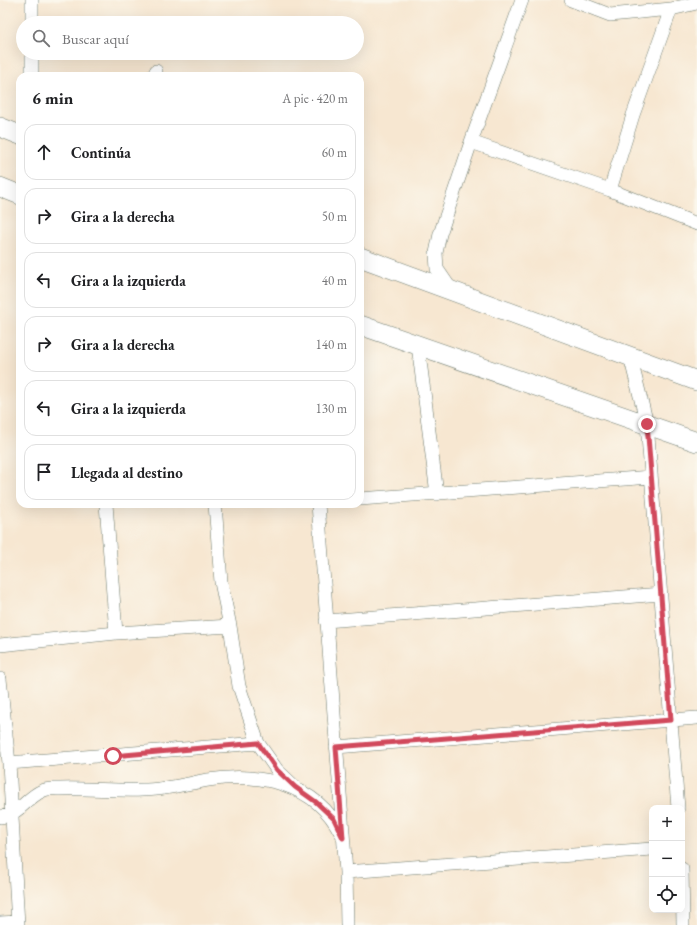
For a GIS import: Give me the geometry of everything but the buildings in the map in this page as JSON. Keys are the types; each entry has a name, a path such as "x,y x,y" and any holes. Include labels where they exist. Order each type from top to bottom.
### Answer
{"street":[{"path":"32,0 32,16"},
{"path":"452,291 437,269 436,253 440,234 470,142 522,0"},
{"path":"571,0 610,16 671,9 697,3"},
{"path":"610,190 633,115 671,9"},
{"path":"32,60 32,72"},
{"path":"0,127 16,133"},
{"path":"470,142 610,190 697,224"},
{"path":"0,187 16,193"},
{"path":"364,258 697,381"},
{"path":"364,326 697,442"},
{"path":"418,345 437,494"},
{"path":"630,356 647,424 678,805"},
{"path":"364,500 651,478"},
{"path":"106,508 116,633"},
{"path":"215,508 219,567 239,686 258,743 277,770 334,819 343,838"},
{"path":"318,508 346,872 347,925"},
{"path":"326,621 661,594"},
{"path":"0,645 116,633 230,626"},
{"path":"0,685 9,763 5,816 18,923 0,923"},
{"path":"336,747 697,718"},
{"path":"9,763 258,743"},
{"path":"5,816 43,790 86,788 143,790 231,778 270,781 295,787"},
{"path":"346,872 649,849"},
{"path":"682,877 684,925"}],"route":[{"path":"113,756 258,743 277,770 334,819 343,838 336,747 671,720 647,424"}]}
